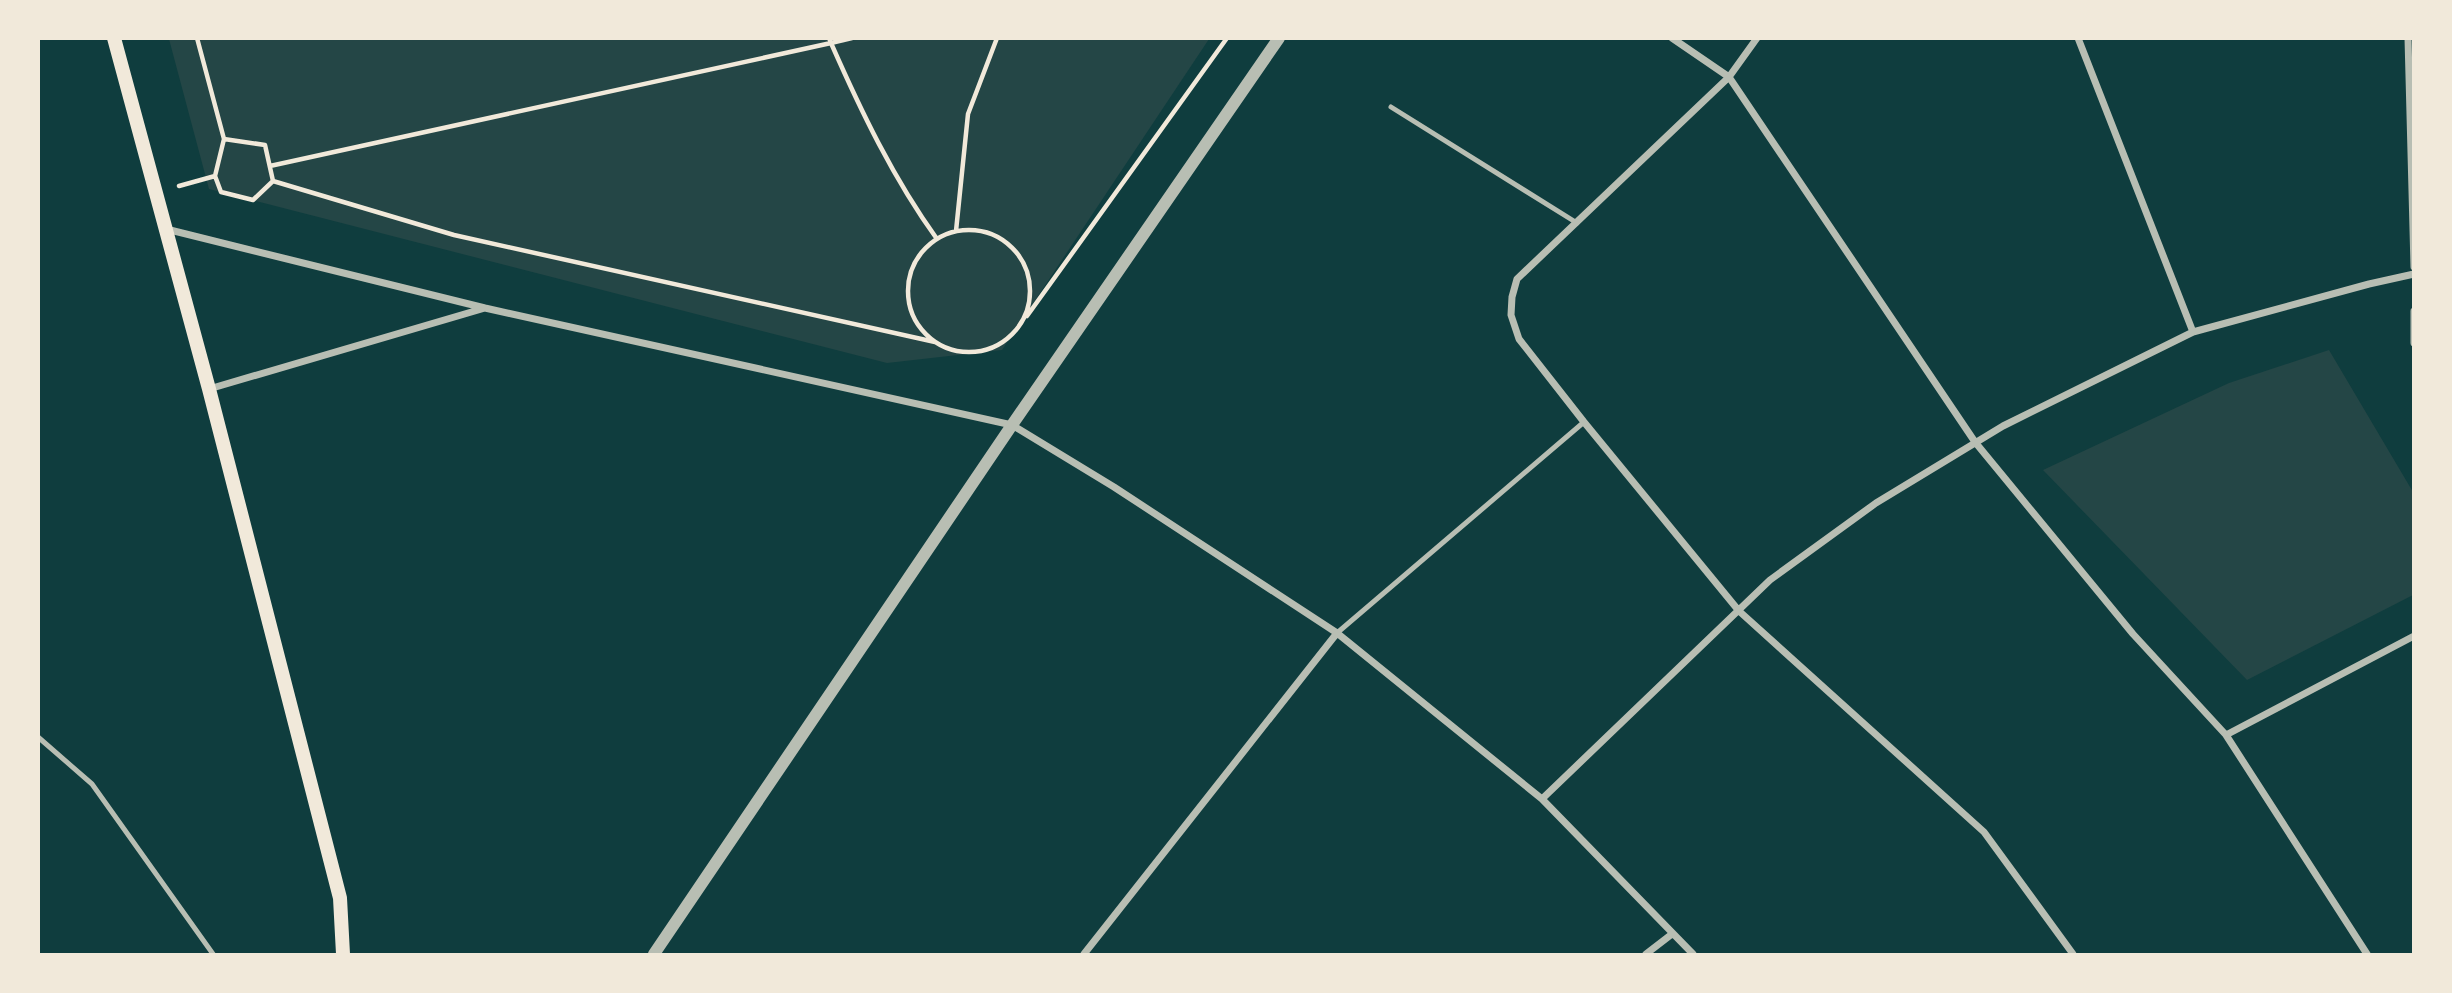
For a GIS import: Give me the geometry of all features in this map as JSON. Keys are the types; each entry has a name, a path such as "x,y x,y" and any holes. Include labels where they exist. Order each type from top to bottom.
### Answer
{"main road":[{"path":"114,38 209,389 340,898 343,954"}],"street":[{"path":"654,954 1012,425 1279,38"},
{"path":"1672,38 1729,77 1975,442 2133,634 2226,735 2367,954"},
{"path":"1757,38 1729,77 1517,279 1511,315 1519,339 1739,611 1984,832 2073,954"},
{"path":"2078,38 2193,332"},
{"path":"2408,38 2413,267"},
{"path":"166,229 485,308 1012,425 1114,487 1337,633 1542,799 1693,954"},
{"path":"1542,799 1770,580 1865,511 1975,442 2193,332 2413,274"},
{"path":"209,389 485,308"},
{"path":"2413,311 2413,343"},
{"path":"1084,954 1337,633"},
{"path":"2226,735 2413,636"},
{"path":"1646,954 1672,934"}],"lane":[{"path":"1391,107 1577,223"},
{"path":"1337,633 1584,422"},
{"path":"38,737 92,784 213,954"}],"path":[{"path":"197,38 224,139 215,176 221,192 253,200 273,181"},
{"path":"270,166 852,38"},
{"path":"956,231 968,114 997,38"},
{"path":"273,181 454,235 934,342 953,351 973,353 1002,343 1010,338 1023,322 1227,38"},
{"path":"830,41 873,132 912,204 937,239"},
{"path":"224,139 265,145 273,181"},
{"path":"155,193 215,176"},
{"path":"934,342 920,328 911,310 908,290 911,270 922,252 937,239 956,231 976,230 996,235 1013,247 1024,263 1030,283 1030,303 1023,322"}],"shaded area":[{"path":"169,39 1209,39 1002,350 887,363 209,189"},
{"path":"2329,350 2413,492 2413,595 2247,680 2043,470 2229,383"}]}
